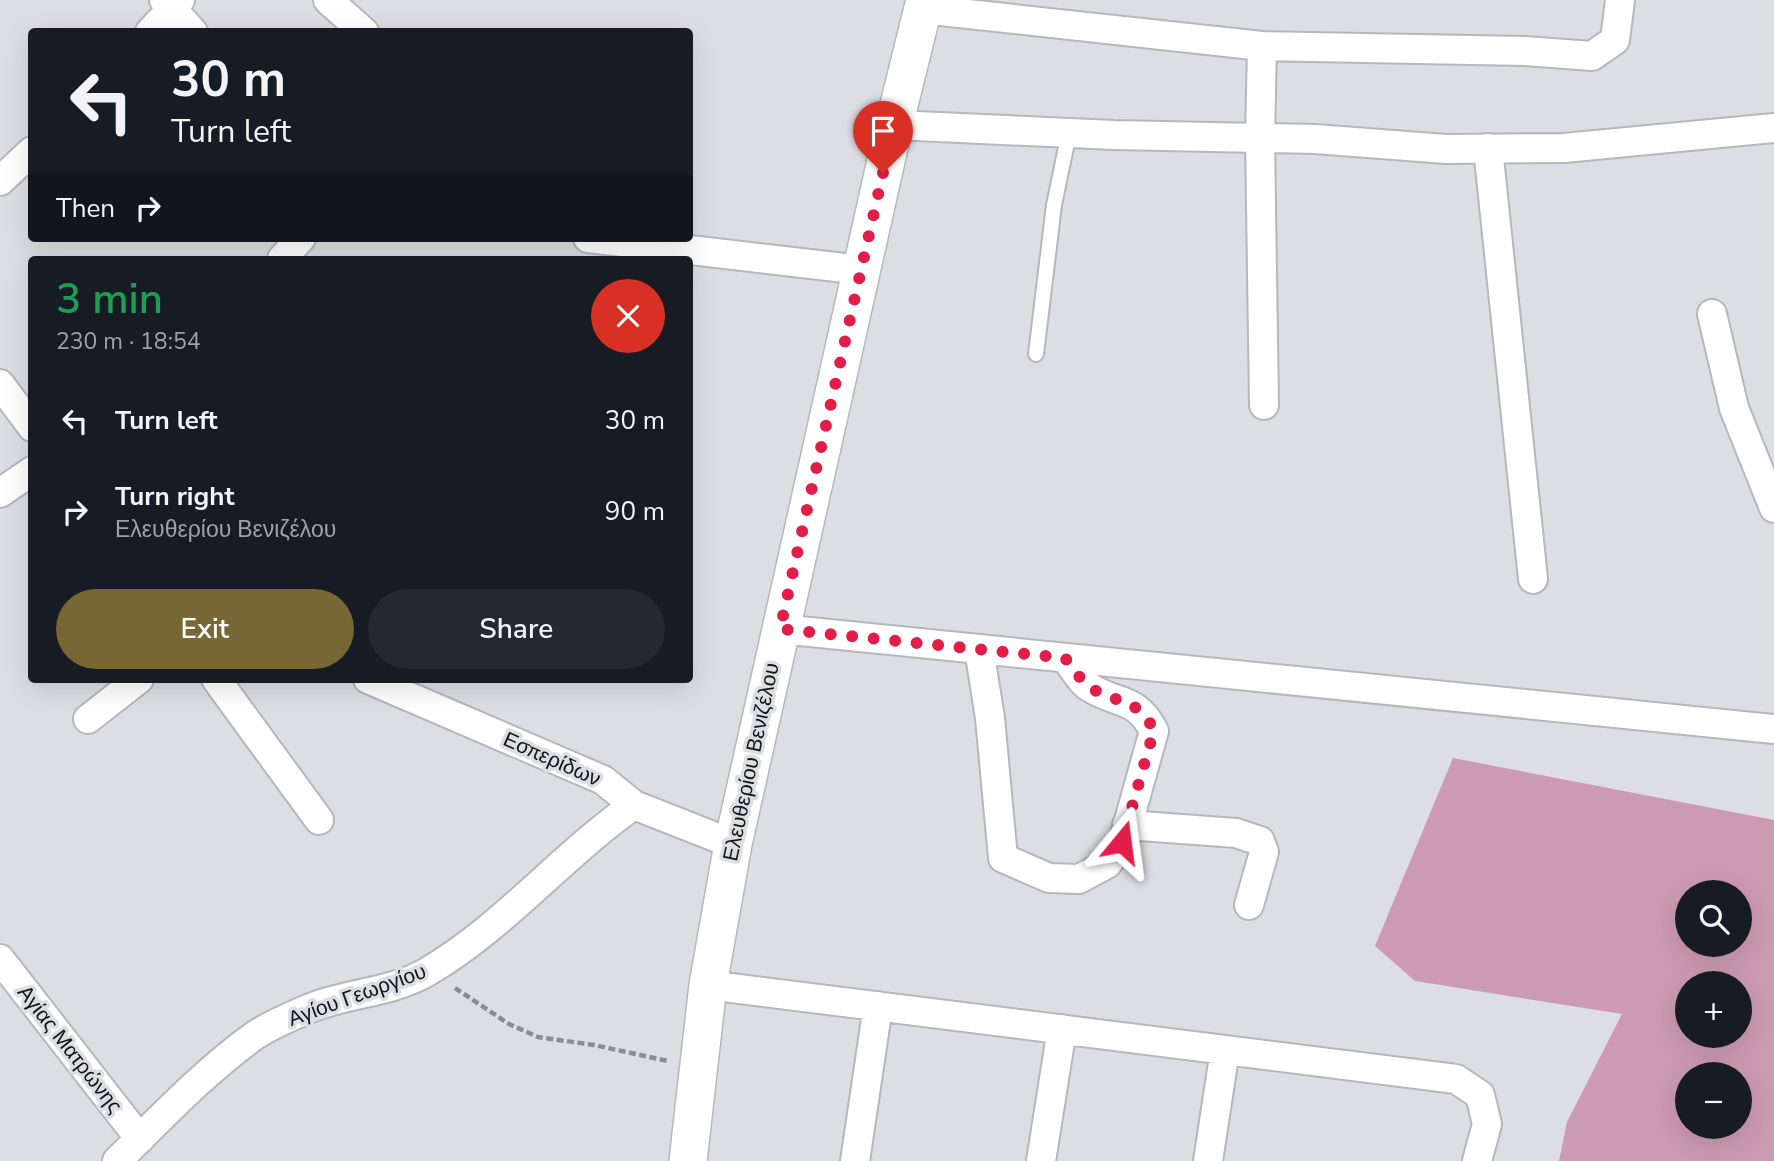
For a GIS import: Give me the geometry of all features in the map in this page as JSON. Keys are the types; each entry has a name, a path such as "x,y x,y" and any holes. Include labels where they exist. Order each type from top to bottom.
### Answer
{"street":[{"path":"328,0 359,28"},
{"path":"924,5 1262,46 1525,51 1592,56 1615,40 1620,0"},
{"path":"153,28 173,3 190,28"},
{"name":"Ελευθερίου Βενιζέλου","path":"688,1161 708,985 733,844 894,125 924,5"},
{"path":"1262,46 1260,138 1264,405"},
{"path":"894,125 1069,133 1315,139 1446,149 1564,148 1774,128"},
{"path":"1488,148 1533,579"},
{"path":"0,181 28,155"},
{"path":"285,256 297,242"},
{"path":"623,242 862,270"},
{"path":"1712,314 1734,408 1774,508"},
{"path":"0,384 28,422"},
{"path":"0,493 28,474"},
{"path":"780,629 1774,729"},
{"path":"979,649 990,718 1003,858 1049,878 1079,879 1107,864 1122,842 1154,730 1146,715 1127,702 1089,688 1065,658"},
{"path":"88,719 134,683"},
{"path":"219,683 319,820"},
{"name":"Εσπερίδων","path":"384,683 603,780 634,806 733,844"},
{"name":"Αγίου Γεωργίου","path":"117,1161 216,1066 256,1034 304,1010 399,984 426,972 472,943 604,826 634,806"},
{"path":"1127,825 1236,833 1260,841 1264,852 1249,905"},
{"name":"Αγίας Ματρώνης","path":"0,959 140,1139"},
{"path":"708,985 1456,1079 1480,1095 1487,1124 1477,1161"},
{"path":"855,1161 878,1006"},
{"path":"1041,1161 1062,1029"},
{"path":"1208,1161 1224,1050"}],"lane":[{"path":"1036,354 1054,205 1069,133"}],"path":[{"path":"426,972 473,998 509,1024 538,1037 594,1045 698,1067"}],"shaded area":[{"path":"1453,758 1774,820 1774,1161 1559,1161 1567,1122 1622,1014 1415,981 1375,946"}],"route":[{"path":"883,173 780,629 1065,658 1089,688 1127,702 1146,715 1154,730 1122,842"}]}
